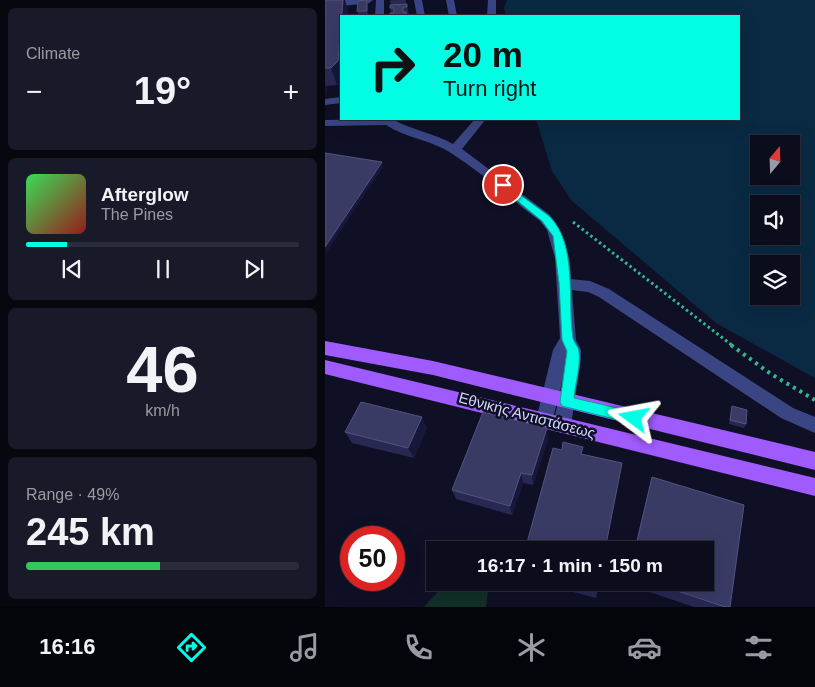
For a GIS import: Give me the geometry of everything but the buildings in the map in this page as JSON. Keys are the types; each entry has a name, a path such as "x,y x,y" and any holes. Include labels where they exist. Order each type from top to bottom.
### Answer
{"main road":[{"name":"Εθνικής Αντιστάσεως","path":"325,348 407,362 815,461"},
{"name":"Εθνικής Αντιστάσεως","path":"325,367 453,396 815,487"}],"street":[{"path":"325,5 369,0"},
{"path":"380,0 380,15"},
{"path":"418,0 421,15"},
{"path":"450,0 453,15"},
{"path":"491,0 492,15"},
{"path":"325,102 340,100"},
{"path":"325,123 386,120 437,140 489,174 552,225 558,236 565,283 568,340 573,351 558,400 554,422"},
{"path":"455,150 480,120"},
{"path":"565,283 590,287 604,293 787,413 815,425"}],"path":[{"path":"573,222 614,256 751,360 790,387 815,400"}],"green space":[{"path":"439,591 488,591 486,607 424,607"}],"water":[{"path":"507,0 815,0 815,378 716,323 571,200 552,171 536,120 740,120 740,15 506,15 504,8"}],"route":[{"path":"503,185 545,218 552,225 558,236 565,283 568,340 573,351 567,402 634,418"}]}
